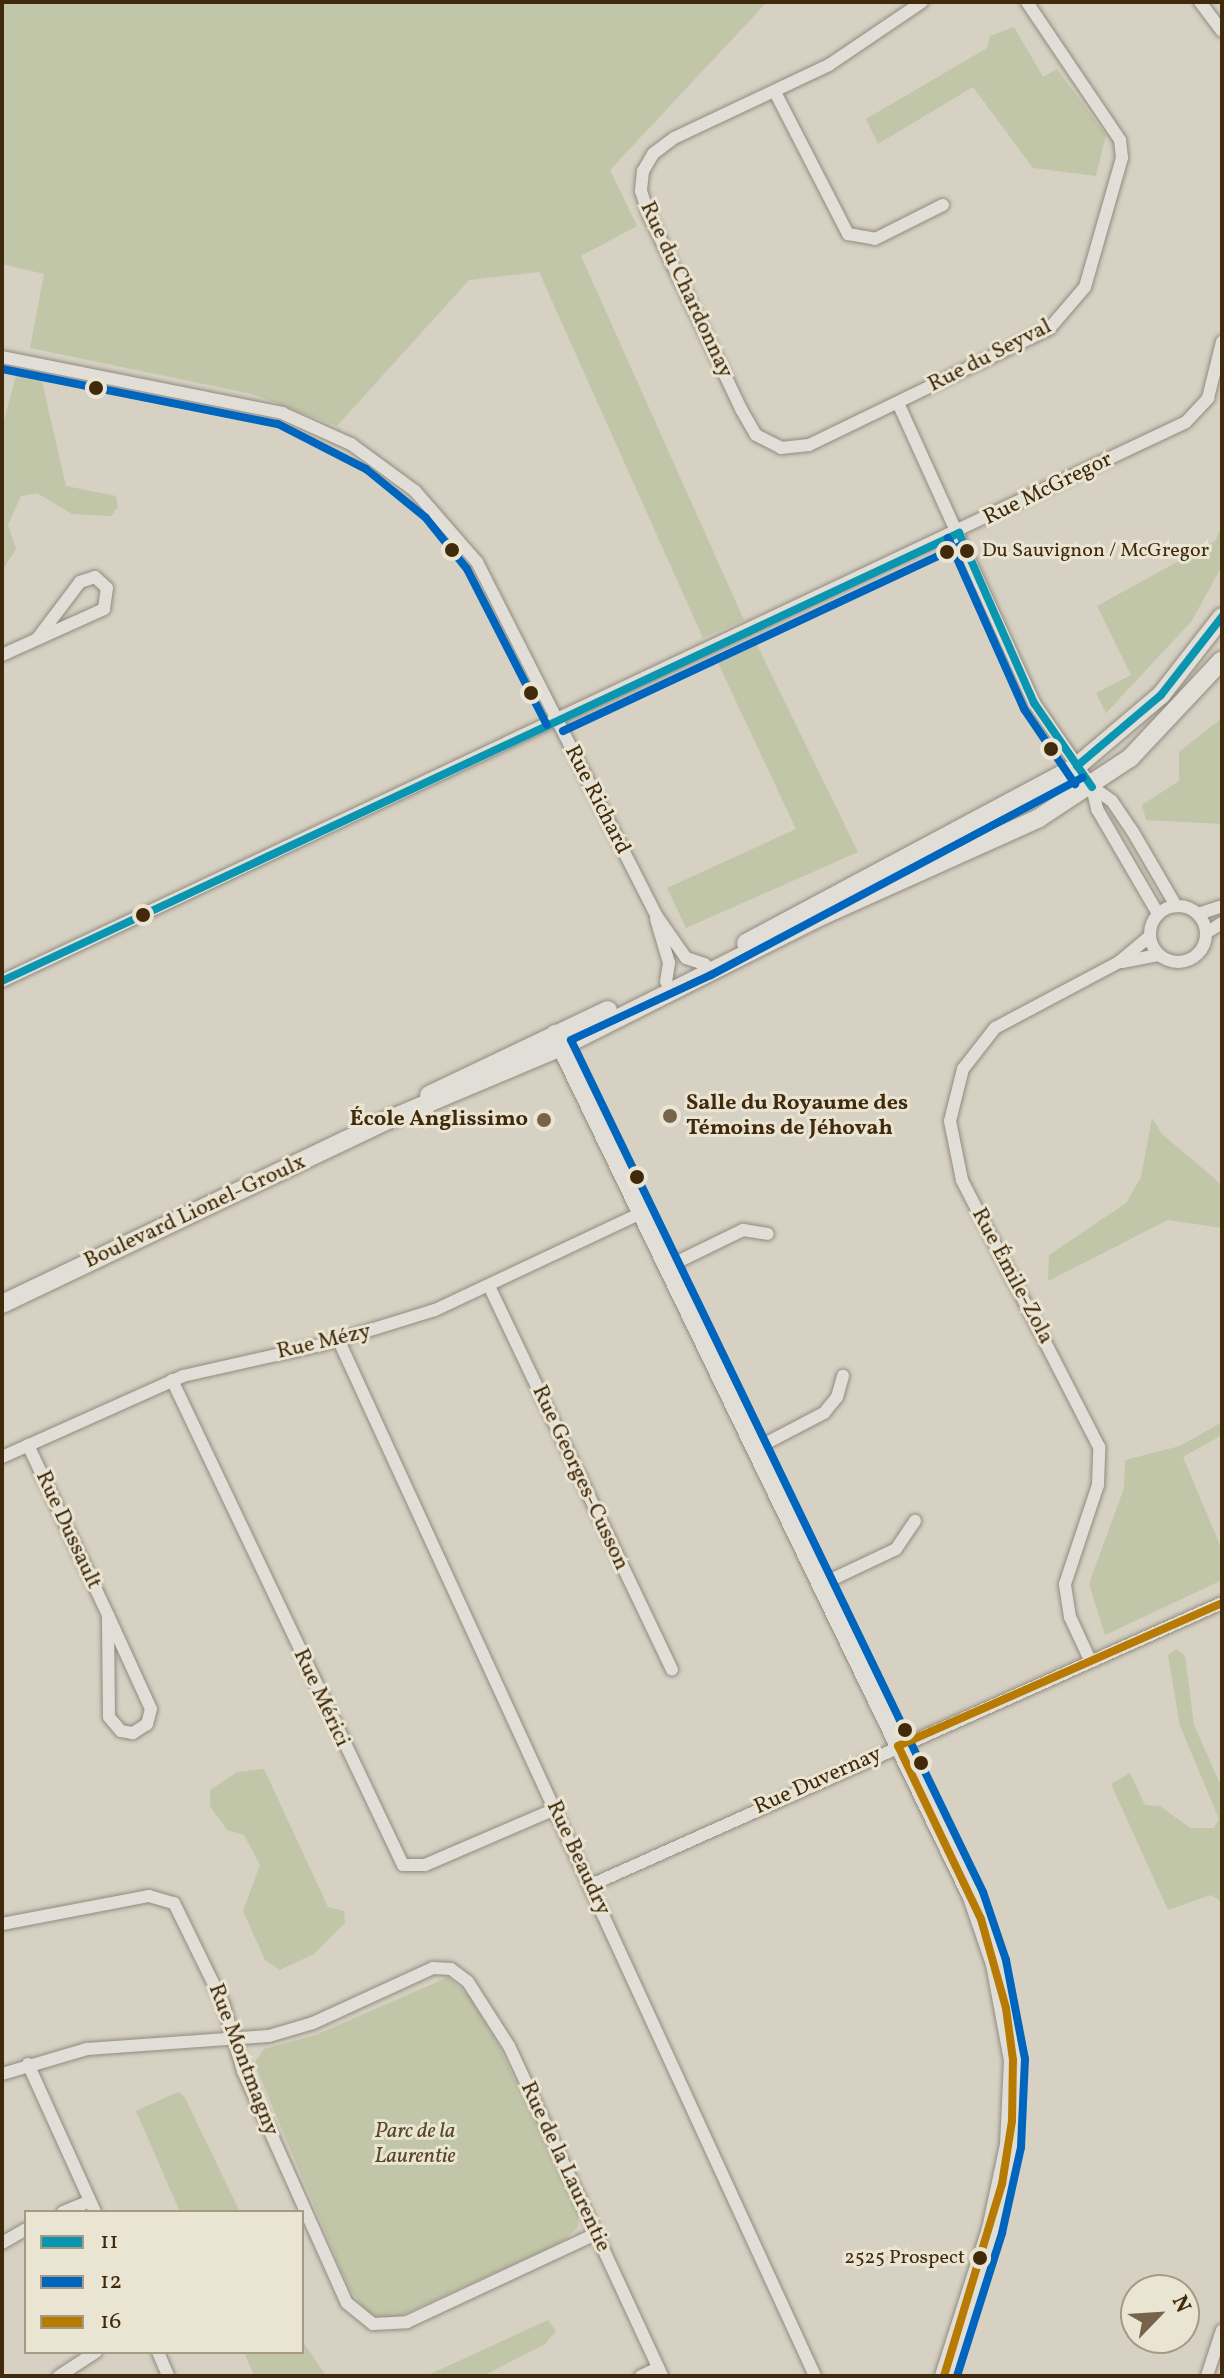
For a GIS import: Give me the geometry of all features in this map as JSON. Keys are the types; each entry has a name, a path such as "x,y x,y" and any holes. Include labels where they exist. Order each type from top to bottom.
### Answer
{"main road":[{"name":"Boulevard Lionel-Groulx","path":"558,1040 1077,766 1161,695 1222,617"},
{"name":"Boulevard Lionel-Groulx","path":"2,1304 817,918 987,844 1092,787 1165,725 1222,660"},
{"path":"558,1040 981,1919 1001,1984 1013,2060 1011,2133 997,2206 944,2376"}],"street":[{"name":"Rue du Chardonnay","path":"898,403 809,445 781,448 756,435 648,213 641,179 662,146 860,47 922,2"},
{"name":"Rue du Seyval","path":"898,403 1049,329 1085,287 1122,158 1120,140 1027,2"},
{"path":"1200,2 1222,31"},
{"path":"775,92 848,234 875,239 943,205"},
{"name":"Rue McGregor","path":"2,981 959,533 1193,418 1208,398 1222,342"},
{"name":"Rue Richard","path":"2,357 282,413 373,459 435,510 477,562 656,915 686,958 705,964"},
{"path":"898,403 1034,703 1092,787 1112,801 1176,906 1198,914 1222,906"},
{"path":"2,655 104,609 107,588 95,577 80,582 37,639"},
{"path":"1092,787 1097,809 1158,914"},
{"path":"1176,906 1158,914 1150,936 1159,955 1187,961 1200,951 1206,933 1222,923"},
{"path":"1198,914 1206,933"},
{"name":"Rue Richard","path":"656,915 669,963 666,982"},
{"name":"Rue Émile-Zola","path":"1090,1660 1070,1617 1065,1584 1098,1485 1099,1447 962,1180 950,1121 963,1069 995,1028 1119,962 1150,936"},
{"name":"Rue Émile-Zola","path":"1119,962 1159,955"},
{"name":"Rue Mézy","path":"2,1457 172,1380 339,1341 424,1314 641,1213"},
{"path":"667,1267 743,1230 768,1234"},
{"name":"Rue Georges-Cusson","path":"489,1286 672,1670"},
{"name":"Rue Beaudry","path":"339,1341 815,2376"},
{"path":"755,1449 824,1413 837,1397 843,1376"},
{"name":"Rue Mérici","path":"172,1380 403,1865 425,1865 555,1809"},
{"name":"Rue Dussault","path":"28,1445 108,1615 151,1709 147,1724 133,1733 116,1728 109,1717 108,1615"},
{"path":"820,1585 896,1549 915,1521"},
{"name":"Rue Duvernay","path":"591,1885 1222,1603"},
{"name":"Rue Montmagny","path":"2,1924 149,1896 168,1898 185,1918 223,2003 233,2039 347,2303 361,2318 385,2327 407,2322 596,2234"},
{"name":"Rue de la Laurentie","path":"233,2039 289,2031 433,1968 451,1969 468,1982 500,2030 660,2372"},
{"path":"2,2074 87,2049 233,2039"},
{"path":"28,2064 93,2206 73,2210"},
{"path":"2,2243 24,2230"},
{"path":"1207,2376 1222,2330"},
{"path":"59,2376 93,2354"},
{"path":"159,2354 168,2376"},
{"path":"641,2376 660,2372"}],"green space":[{"path":"2,2 767,2 610,170 637,226 581,256 744,620 703,638 539,272 469,280 337,426 252,394 30,348 44,274 2,264"},
{"path":"1014,27 1043,77 1057,69 1106,135 1096,176 1033,168 973,87 878,144 866,119 987,48 990,36"},
{"path":"17,372 41,377 66,486 116,496 118,507 111,516 72,514 37,493 21,496 8,525 16,549 2,571 2,428"},
{"path":"1222,526 1222,566 1191,622 1106,713 1096,693 1131,675 1097,606 1215,541"},
{"path":"757,645 858,852 686,928 667,888 796,829 718,663"},
{"path":"1222,718 1222,824 1146,820 1142,805 1179,781 1179,752"},
{"path":"1152,1118 1162,1134 1222,1185 1222,1228 1168,1220 1048,1281 1049,1255 1126,1203 1141,1177"},
{"path":"1222,1422 1222,1435 1183,1457 1222,1550 1222,1580 1105,1635 1089,1584 1124,1488 1125,1460 1180,1446"},
{"path":"1177,1649 1185,1656 1194,1725 1222,1788 1222,1902 1211,1895 1168,1910 1111,1784 1130,1773 1145,1805 1160,1806 1190,1828 1214,1828 1219,1819 1180,1726 1168,1655"},
{"path":"264,1769 328,1907 344,1911 345,1923 314,1954 280,1970 265,1960 243,1911 260,1865 244,1835 227,1830 210,1806 210,1790 237,1772"},
{"name":"Parc de la Laurentie","path":"448,1977 469,1996 499,2046 578,2213 578,2227 562,2242 399,2316 383,2318 367,2313 349,2288 254,2063 264,2049 316,2035"},
{"path":"178,2092 184,2096 239,2210 179,2210 136,2111"},
{"path":"548,2320 556,2331 545,2344 483,2376 426,2376"},
{"path":"304,2343 326,2376 254,2376 245,2354 304,2354"}],"transit line":[{"name":"12","path":"2,369 278,424 366,469 426,518 467,569 547,725"},
{"name":"11","path":"959,533 1034,703 1092,787"},
{"name":"11","path":"2,981 959,533"},
{"name":"12","path":"948,538 1024,709 1075,784"},
{"name":"12","path":"563,731 964,544"},
{"name":"11","path":"1077,766 1161,695 1222,617"},
{"name":"12","path":"957,2376 1002,2233 1021,2147 1025,2059 1006,1960 983,1892 571,1040 711,975 1083,777"},
{"name":"16","path":"944,2376 1002,2184 1012,2121 1013,2060 1006,2008 981,1919 898,1746 1222,1603"}],"place":[{"name":"Du Sauvignon / McGregor","path":"967,551"},
{"name":"Salle du Royaume des Témoins de Jéhovah","path":"670,1116"},
{"name":"École Anglissimo","path":"544,1120"},
{"name":"2525 Prospect","path":"980,2258"}]}
